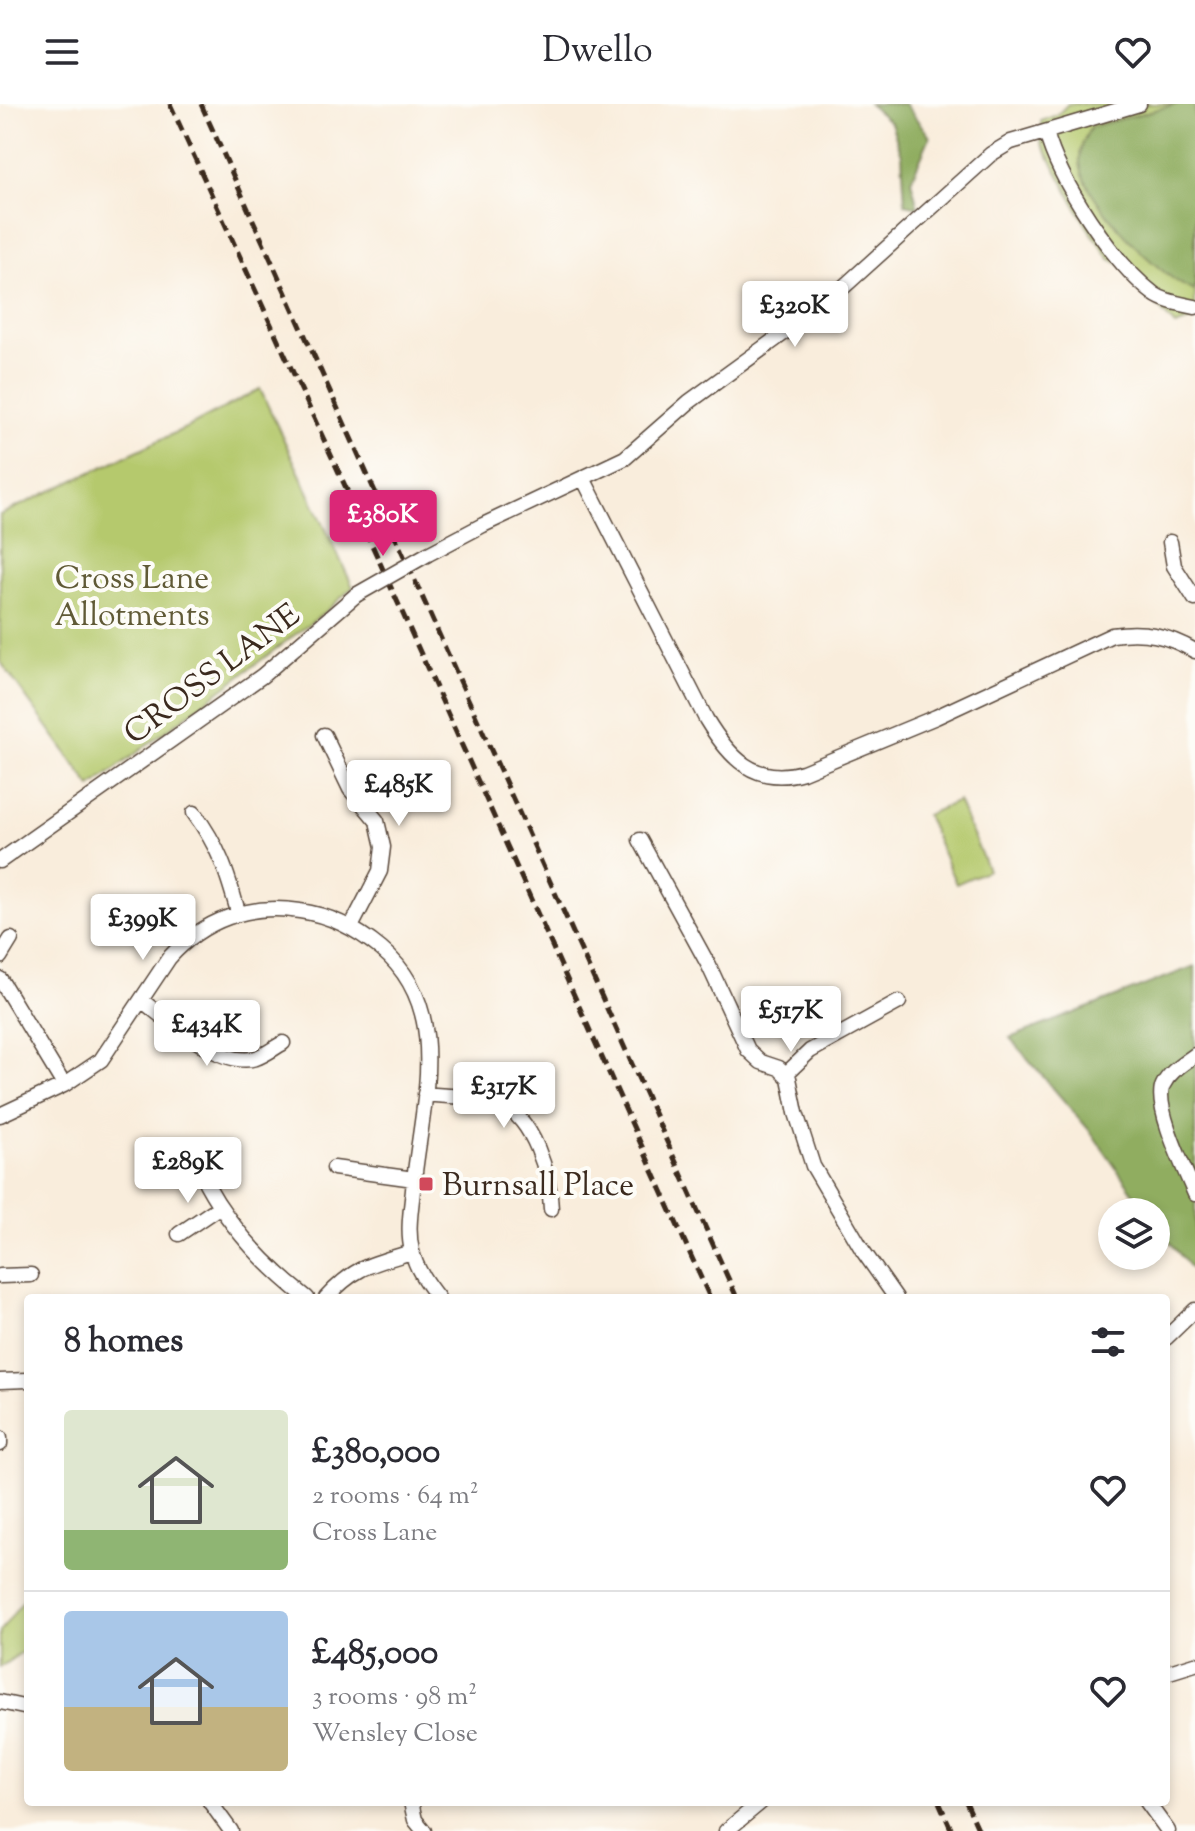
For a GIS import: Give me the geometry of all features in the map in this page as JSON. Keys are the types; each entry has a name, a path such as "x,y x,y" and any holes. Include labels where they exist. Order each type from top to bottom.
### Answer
{"street":[{"name":"CROSS LANE","path":"0,861 262,676 356,595 428,554 625,458 689,402 828,301 991,154 1011,142 1139,104"},
{"path":"1046,132 1050,148 1090,221 1114,254 1155,295 1195,307"},
{"path":"583,478 721,744 750,769 762,774 790,776 803,772 936,717 1112,635 1134,631 1156,634 1176,640 1195,651"},
{"path":"1170,542 1174,566 1195,599"},
{"path":"324,735 350,789 377,821 383,847 380,871 351,927"},
{"path":"194,813 213,839 221,857 238,912"},
{"path":"640,840 709,966 748,1050 761,1062 786,1074 793,1087 796,1113 813,1166 863,1251 893,1294"},
{"path":"0,1115 64,1085 101,1060 180,946 213,923 238,912 282,908 321,916 351,927 386,953 408,979 427,1029 425,1094 410,1235 412,1252 426,1283 435,1294"},
{"path":"0,957 11,939"},
{"path":"0,979 64,1085"},
{"path":"141,1000 223,1056 255,1059 283,1043"},
{"path":"786,1074 810,1051 899,1002"},
{"path":"1195,1055 1171,1074 1160,1095 1164,1115 1195,1194"},
{"path":"425,1094 495,1101 514,1112 522,1121 546,1168 551,1188 551,1209"},
{"path":"334,1168 414,1179"},
{"path":"206,1183 219,1207 265,1263 302,1294"},
{"path":"179,1234 219,1207"},
{"path":"330,1294 343,1279 357,1270 412,1252"},
{"path":"0,1276 31,1275"},
{"path":"1170,1334 1195,1310"},
{"path":"0,1381 24,1380"},
{"path":"0,1438 0,1444"},
{"path":"1170,1672 1195,1664"},
{"path":"0,1702 24,1707"},
{"path":"213,1806 231,1831"},
{"path":"412,1806 415,1820 424,1831"},
{"path":"726,1831 756,1806"},
{"path":"1150,1806 1168,1831"}],"green space":[{"path":"869,104 905,104 930,137 911,180 918,207 905,204 902,155 891,123"},
{"path":"1068,104 1195,104 1195,319 1175,326 1120,264 1110,259 1086,225 1041,142 1041,121 1057,115"},
{"path":"1177,104 1195,104 1195,291 1180,284 1144,255 1108,216 1084,178 1080,162 1082,144 1091,127"},
{"name":"Cross Lane Allotments","path":"260,389 353,587 324,613 91,787 0,661 0,515 194,424"},
{"path":"958,801 988,870 956,884 926,815"},
{"path":"1195,966 1195,1274 1170,1242 1170,1198 1137,1198 1090,1131 1010,1038"},
{"path":"24,1599 24,1651 0,1667 0,1632"}],"railway":[{"path":"170,104 708,1294"},
{"path":"201,104 735,1294"},
{"path":"941,1806 952,1831"},
{"path":"968,1806 979,1831"}],"place":[{"name":"Burnsall Place","path":"426,1184"}]}
